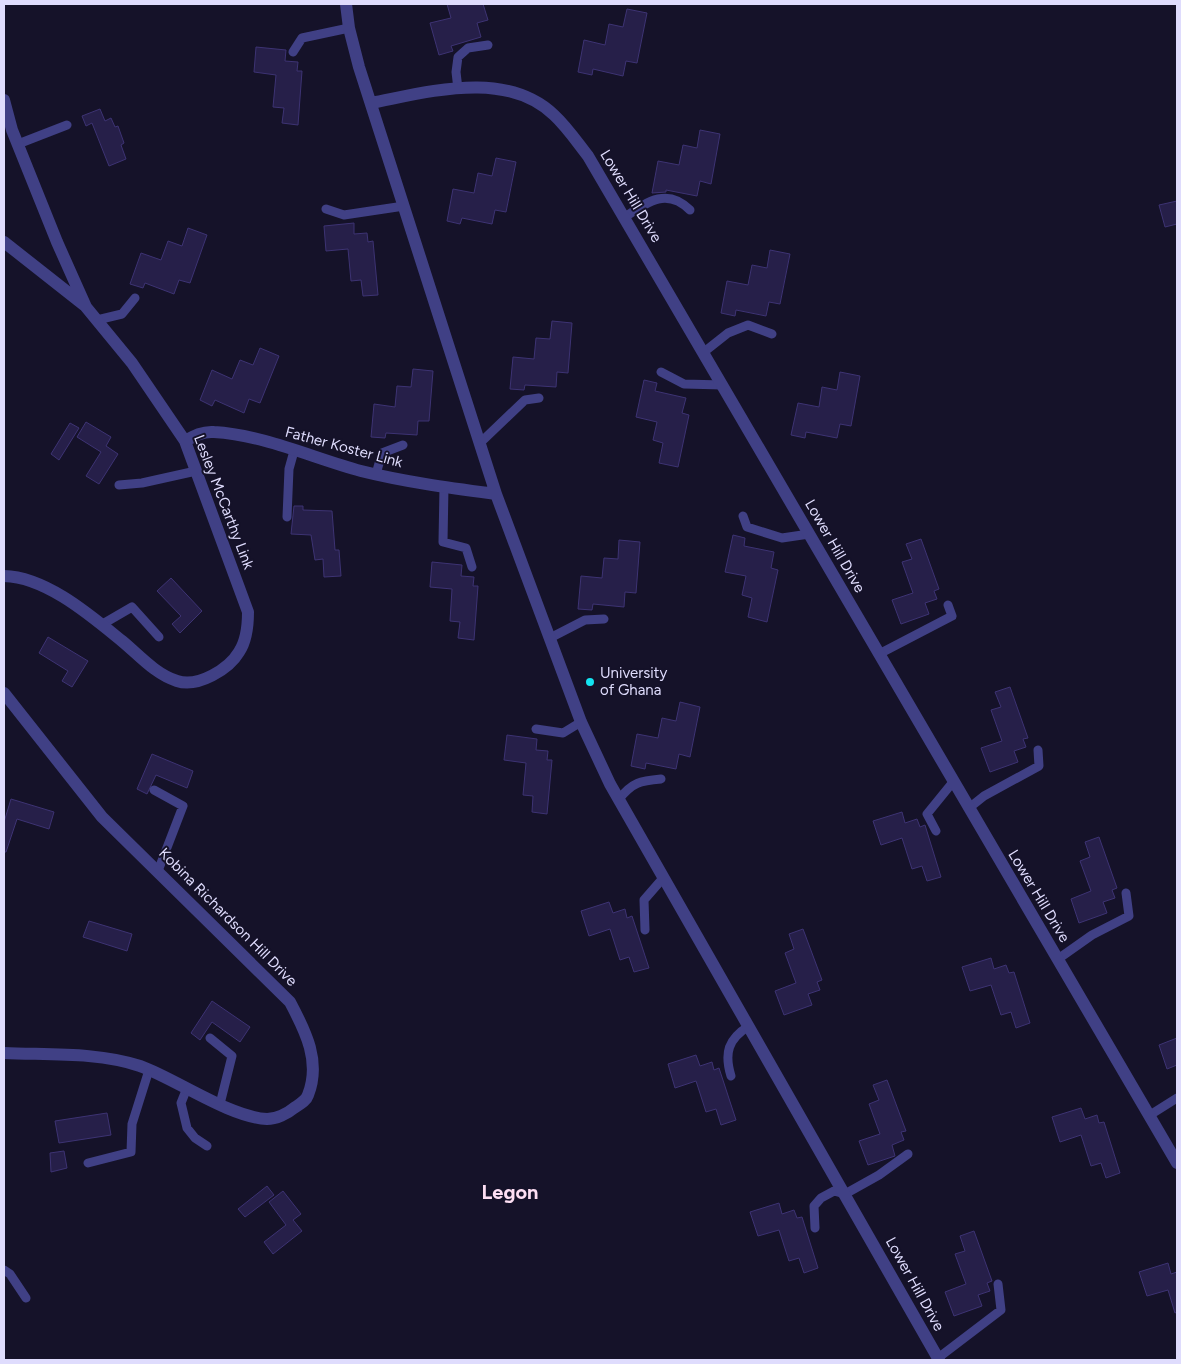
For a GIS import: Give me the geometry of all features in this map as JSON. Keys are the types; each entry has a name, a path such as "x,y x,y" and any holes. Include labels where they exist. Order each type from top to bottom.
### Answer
{"street":[{"name":"Lower Hill Drive","path":"346,4 349,28 496,494 581,722 619,799 938,1359"},
{"name":"Lower Hill Drive","path":"372,103 458,89 493,88 515,93 536,102 553,114 588,156 1177,1163"},
{"name":"Lesley McCarthy Link","path":"4,100 18,144 57,242 86,306 132,363 185,441 248,612 248,629 240,652 221,671 199,680 178,682 152,668 101,625 58,593 32,582 4,576"},
{"path":"4,242 86,306"},
{"name":"Father Koster Link","path":"185,441 199,434 212,432 242,436 376,474 496,494"},
{"name":"Kobina Richardson Hill Drive","path":"4,693 102,817 158,870 290,1002 307,1034 314,1065 313,1082 306,1099 287,1114 267,1119 239,1112 140,1066 98,1058 4,1053"}],"lane":[{"path":"293,52 302,38 349,28"},
{"path":"458,89 456,72 458,56 468,48 488,45"},
{"path":"18,144 68,125"},
{"path":"625,217 657,199 676,199 690,210"},
{"path":"326,209 344,215 404,206"},
{"path":"97,320 122,314 135,298"},
{"path":"704,352 728,333 748,325 772,334"},
{"path":"661,372 684,384 723,385"},
{"path":"480,443 525,400 540,398"},
{"path":"376,474 382,453 403,445"},
{"path":"287,517 289,469 294,451"},
{"path":"118,485 142,483 196,471"},
{"path":"444,486 442,542 466,548 472,567"},
{"path":"743,516 747,527 782,538 810,534"},
{"path":"879,654 952,616 948,605"},
{"path":"101,625 132,607 159,637"},
{"path":"550,638 585,620 604,619"},
{"path":"536,729 563,734 581,722"},
{"path":"969,808 984,796 1039,766 1038,750"},
{"path":"619,799 630,786 644,780 661,779"},
{"path":"936,831 927,814 953,782"},
{"path":"154,790 182,806 158,870"},
{"path":"645,930 644,900 664,877"},
{"path":"1058,958 1092,935 1129,916 1126,893"},
{"path":"731,1076 726,1056 728,1050 736,1035 749,1026"},
{"path":"210,1038 232,1056 220,1104"},
{"path":"88,1163 130,1152 132,1124 149,1070"},
{"path":"187,1088 181,1103 187,1128 195,1138 207,1146"},
{"path":"1150,1115 1177,1098"},
{"path":"815,1228 814,1206 821,1198 834,1191 845,1194 879,1175 908,1154"},
{"path":"4,1270 10,1274 26,1298"},
{"path":"938,1359 1001,1310 998,1284"}],"building":[{"path":"447,4 483,4 488,20 477,23 481,37 451,46 453,51 439,55 430,23 451,18"},
{"path":"627,9 647,13 637,63 626,61 623,76 593,69 592,75 578,72 584,40 605,45 609,24 623,27"},
{"path":"256,47 286,50 285,61 298,62 297,71 302,71 298,125 282,123 284,108 273,107 276,75 254,72"},
{"path":"100,109 105,121 111,118 115,127 118,126 124,143 121,145 126,159 109,166 92,123 86,126 82,116"},
{"path":"700,130 720,134 711,184 700,181 697,196 666,190 666,192 652,193 658,161 679,165 683,145 697,148"},
{"path":"496,158 516,162 506,212 495,210 492,224 462,218 460,224 447,221 453,189 474,193 478,173 492,176"},
{"path":"1177,201 1177,224 1165,227 1159,205"},
{"path":"354,223 354,234 367,233 368,242 373,241 378,295 363,296 361,280 351,281 348,249 326,251 324,226"},
{"path":"188,228 207,235 190,283 179,280 174,294 145,283 143,288 130,284 141,253 161,260 168,241 182,246"},
{"path":"770,250 790,254 780,304 769,302 766,316 736,310 735,316 721,313 727,281 748,285 752,265 767,268"},
{"path":"552,321 572,323 568,373 557,372 556,387 525,385 524,390 510,389 513,357 534,359 536,338 550,339"},
{"path":"260,348 279,356 260,403 249,399 244,413 215,400 212,406 200,400 212,370 232,379 240,360 253,365"},
{"path":"413,369 433,371 429,421 418,421 417,435 386,433 385,438 371,437 374,404 395,407 397,386 411,387"},
{"path":"840,372 860,376 851,426 840,424 837,438 806,432 805,438 791,435 798,403 819,407 822,387 837,390"},
{"path":"644,380 657,383 655,391 686,398 682,413 689,415 678,467 659,463 663,443 653,440 657,422 636,417"},
{"path":"86,422 111,437 106,446 118,454 99,484 86,476 101,452 77,437"},
{"path":"70,423 79,428 59,460 51,454"},
{"path":"294,506 303,506 303,510 332,511 335,550 339,550 341,576 324,577 323,559 315,560 311,535 291,534"},
{"path":"733,535 745,538 744,546 774,552 771,568 778,570 767,622 748,617 752,598 742,595 746,576 725,572"},
{"path":"921,539 939,589 934,591 937,599 925,603 929,614 901,624 892,600 913,593 902,562 912,559 906,544"},
{"path":"619,540 640,542 636,593 625,592 624,607 593,604 592,610 578,609 581,576 602,578 604,558 618,559"},
{"path":"432,562 462,565 461,576 474,577 473,586 478,586 474,640 458,638 460,622 450,621 452,589 430,587"},
{"path":"171,578 202,611 180,633 172,624 181,616 157,591"},
{"path":"48,637 88,661 72,687 62,681 68,671 39,653"},
{"path":"1010,687 1028,738 1023,739 1026,747 1014,751 1018,762 990,772 981,748 1002,741 991,710 1001,707 995,692"},
{"path":"680,702 700,707 690,757 679,754 676,769 646,763 645,769 631,766 637,734 658,738 662,718 676,721"},
{"path":"507,735 537,739 536,750 548,751 547,760 552,760 547,814 532,812 533,796 523,795 526,763 504,760"},
{"path":"152,754 193,771 187,788 156,775 147,794 137,789"},
{"path":"11,799 54,812 49,829 17,819 6,852 4,852 4,822"},
{"path":"902,812 905,823 917,819 920,827 925,825 941,877 927,881 922,866 912,869 902,838 881,845 873,821"},
{"path":"1099,837 1117,888 1112,890 1115,898 1103,902 1107,913 1079,923 1071,899 1091,891 1080,861 1090,857 1085,842"},
{"path":"609,902 613,913 625,909 627,918 632,916 649,968 634,972 629,957 620,960 610,929 589,936 581,911"},
{"path":"89,921 132,934 127,951 83,937"},
{"path":"803,929 822,980 817,982 820,990 808,994 812,1005 784,1015 775,991 796,983 785,953 794,949 789,934"},
{"path":"991,958 994,969 1006,965 1009,973 1014,972 1030,1023 1016,1028 1011,1012 1001,1015 991,985 970,991 962,967"},
{"path":"212,1001 250,1027 240,1042 212,1022 200,1040 191,1033"},
{"path":"1177,1038 1177,1065 1167,1069 1159,1045"},
{"path":"696,1055 700,1066 712,1062 714,1070 719,1068 736,1120 721,1125 716,1109 706,1112 696,1081 675,1088 668,1064"},
{"path":"887,1080 906,1131 901,1132 904,1140 892,1145 895,1156 868,1165 859,1141 880,1134 869,1104 879,1100 873,1085"},
{"path":"1081,1108 1085,1119 1097,1115 1099,1123 1104,1122 1120,1173 1106,1178 1101,1163 1091,1166 1081,1135 1060,1142 1052,1117"},
{"path":"107,1113 111,1135 59,1143 55,1121"},
{"path":"64,1151 67,1168 51,1172 50,1153"},
{"path":"267,1186 274,1195 245,1217 238,1209"},
{"path":"283,1191 301,1214 293,1220 302,1231 273,1254 264,1242 286,1225 269,1202"},
{"path":"779,1203 782,1214 794,1210 797,1218 802,1217 818,1268 804,1273 799,1258 789,1261 779,1230 758,1236 750,1212"},
{"path":"974,1231 992,1281 987,1283 990,1291 978,1295 982,1306 954,1316 945,1292 966,1284 955,1254 965,1251 960,1236"},
{"path":"1168,1263 1171,1274 1177,1272 1177,1312 1175,1313 1168,1290 1147,1296 1139,1272"}],"place":[{"name":"University of Ghana","path":"590,682"}],"district":[{"name":"Legon","path":"510,1192"}]}
